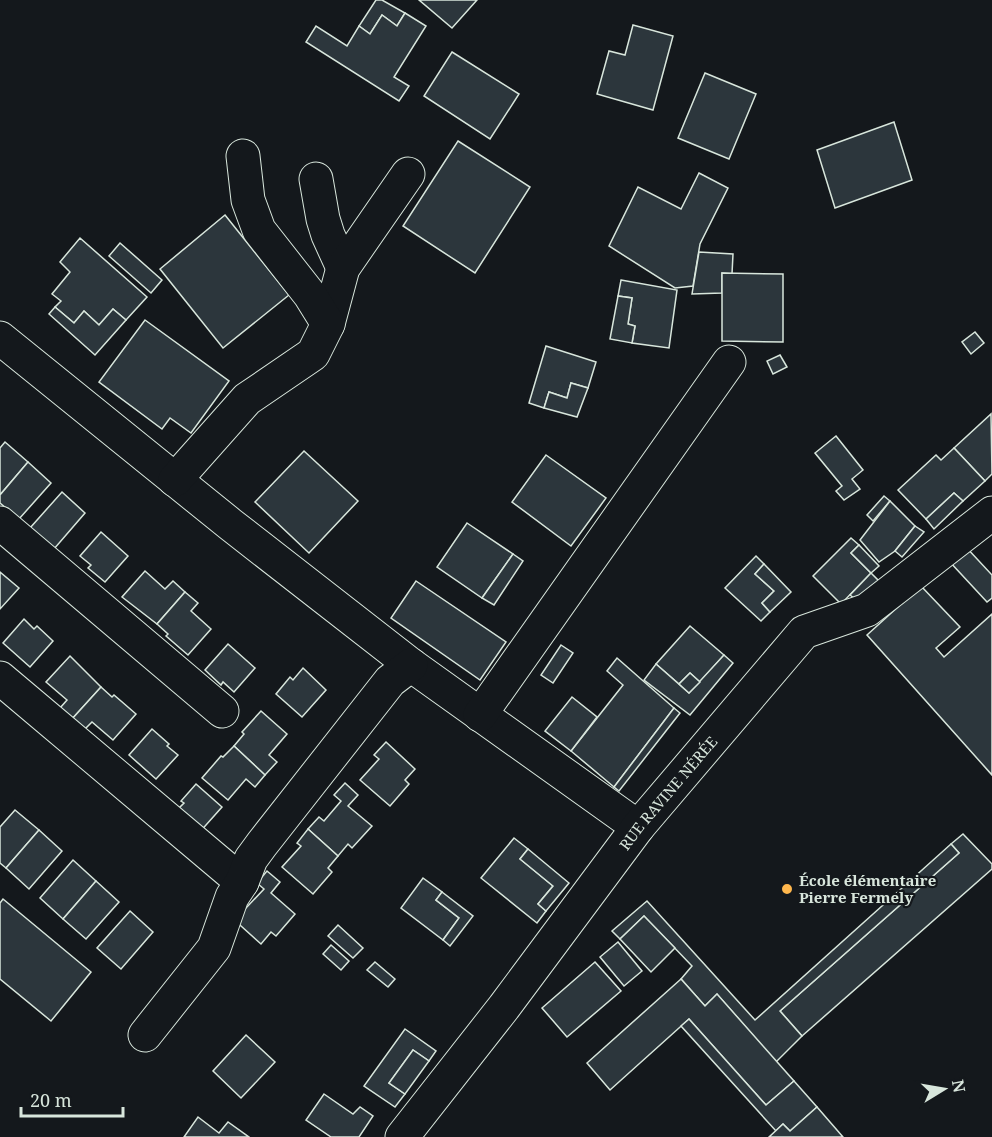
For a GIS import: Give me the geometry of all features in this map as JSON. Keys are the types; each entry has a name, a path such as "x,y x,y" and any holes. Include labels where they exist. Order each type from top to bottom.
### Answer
{"street":[{"path":"243,156 248,200 259,230 310,295 328,324"},
{"path":"176,480 247,399 313,354 328,324 343,268 408,174"},
{"path":"316,179 325,227 343,268"},
{"path":"0,338 176,480 411,664 638,827"},
{"path":"480,715 729,362"},
{"name":"RUE RAVINE NÉRÉE","path":"402,1137 504,1007 638,827 804,632 867,610 992,513"},
{"path":"0,523 222,711"},
{"path":"145,1035 214,948 232,897 242,882 251,859 390,681 411,664"},
{"path":"0,678 242,882"}],"building":[{"path":"376,0 382,0 405,13 397,26 382,15 370,34 359,26"},
{"path":"419,0 477,0 452,28"},
{"path":"405,13 426,26 394,77 409,86 399,101 306,42 316,26 347,46 359,26 370,34 382,15 397,26"},
{"path":"633,25 673,36 653,110 597,94 609,51 625,55"},
{"path":"452,52 519,94 490,139 424,96"},
{"path":"705,73 756,94 729,159 678,138"},
{"path":"894,122 912,180 835,208 817,150"},
{"path":"458,141 530,187 475,273 403,226"},
{"path":"699,173 728,188 700,244 693,286 675,288 609,246 638,187 681,209"},
{"path":"225,215 289,295 223,348 160,269"},
{"path":"80,238 147,297 126,320 113,309 99,325 84,311 74,323 55,307 61,301 52,294 70,272 60,262"},
{"path":"120,243 162,280 151,293 109,256"},
{"path":"699,252 733,254 732,274 722,273 722,293 692,294"},
{"path":"722,273 783,274 783,342 722,341"},
{"path":"621,280 677,290 669,348 632,343 635,326 628,324 632,298 618,296"},
{"path":"618,296 632,298 628,324 635,326 632,343 610,339"},
{"path":"55,307 74,323 84,311 99,325 113,309 126,320 95,355 49,314"},
{"path":"145,320 229,381 191,433 170,418 162,429 99,382"},
{"path":"975,332 984,343 971,354 962,342"},
{"path":"546,346 596,362 588,388 571,383 567,398 549,392 544,408 529,403"},
{"path":"780,355 787,367 773,374 767,361"},
{"path":"571,383 588,388 577,417 544,408 549,392 567,398"},
{"path":"991,414 992,474 985,481 954,448"},
{"path":"836,436 863,470 852,479 860,489 844,500 836,491 842,486 815,453"},
{"path":"5,442 28,462 0,495 0,448"},
{"path":"954,448 985,481 963,501 954,493 926,519 898,490 936,455 941,460"},
{"path":"304,451 358,501 309,553 255,502"},
{"path":"546,455 606,498 571,546 512,502"},
{"path":"28,462 51,483 19,519 0,503 0,495"},
{"path":"62,492 85,513 54,549 30,528"},
{"path":"954,493 963,501 934,529 926,519"},
{"path":"884,496 890,501 873,521 867,515"},
{"path":"890,501 915,526 895,551 879,562 860,540"},
{"path":"467,523 513,554 482,598 437,567"},
{"path":"915,526 924,532 902,557 895,551"},
{"path":"101,532 128,556 105,582 88,568 91,565 80,556"},
{"path":"851,538 859,545 851,553 871,573 841,604 813,576"},
{"path":"859,545 879,566 871,573 851,553"},
{"path":"965,546 992,575 992,598 987,602 949,561"},
{"path":"513,554 523,561 494,605 482,598"},
{"path":"756,556 764,564 755,574 774,591 762,603 770,612 761,621 725,588"},
{"path":"764,564 791,592 770,612 762,603 774,591 755,574"},
{"path":"145,571 165,589 173,581 185,592 157,624 122,597"},
{"path":"0,572 19,588 0,609"},
{"path":"871,573 880,582 859,602 850,595"},
{"path":"416,581 506,642 480,680 391,618"},
{"path":"921,586 960,627 936,648 944,657 992,614 992,775 867,635"},
{"path":"185,592 198,603 191,611 211,629 188,655 166,636 168,634 157,624"},
{"path":"24,619 34,629 37,626 53,641 30,667 3,643"},
{"path":"690,626 724,655 700,682 690,673 679,684 656,664"},
{"path":"228,644 255,668 234,692 223,682 221,685 205,670"},
{"path":"561,645 573,653 553,683 541,675"},
{"path":"724,655 733,663 690,715 644,680 656,664 689,693"},
{"path":"70,656 101,687 72,719 60,708 67,700 46,682"},
{"path":"617,658 674,708 614,787 571,751 623,685 607,671"},
{"path":"303,668 326,690 302,717 276,694 290,677 293,680"},
{"path":"690,673 700,682 689,693 679,684"},
{"path":"101,687 136,714 113,740 92,722 84,730 72,719"},
{"path":"572,697 597,717 571,751 545,731"},
{"path":"674,708 680,713 619,791 614,787"},
{"path":"261,711 287,734 269,755 277,762 265,775 234,746 244,734 242,732"},
{"path":"152,729 178,755 156,779 129,755"},
{"path":"386,742 415,769 405,780 409,784 390,806 360,780 379,759 374,755"},
{"path":"234,746 265,775 255,787 246,779 228,800 202,778 221,756 223,757"},
{"path":"345,783 358,795 348,806 372,826 352,848 348,844 338,856 308,829 319,817 324,821 341,801 334,795"},
{"path":"196,784 222,807 198,834 174,813 184,803 181,801"},
{"path":"15,810 39,830 6,868 0,863 0,827"},
{"path":"308,829 338,856 328,868 332,872 313,894 282,867 301,846 297,843"},
{"path":"39,830 62,851 29,889 6,868"},
{"path":"963,834 992,864 992,869 802,1036 780,1011 959,853 951,844"},
{"path":"514,838 528,849 520,859 553,886 538,904 546,911 537,923 481,878"},
{"path":"951,844 959,853 780,1011 802,1036 776,1062 717,994 705,1006 681,979 692,966 644,916 620,939 612,931 647,901 755,1020"},
{"path":"528,849 569,883 546,911 538,904 553,886 520,859"},
{"path":"73,860 96,881 63,919 40,898"},
{"path":"267,871 280,882 271,893 295,914 276,936 271,932 261,944 231,917 242,904 246,908 264,889 257,883"},
{"path":"423,878 442,892 436,900 459,918 443,940 401,908"},
{"path":"96,881 119,902 86,939 63,919"},
{"path":"442,892 473,916 450,946 443,940 459,918 436,900"},
{"path":"3,899 91,972 51,1021 0,979 0,903"},
{"path":"130,911 153,932 121,969 97,948"},
{"path":"644,916 675,948 651,972 620,939"},
{"path":"338,925 363,948 353,958 328,936"},
{"path":"618,942 642,971 624,986 600,957"},
{"path":"331,945 349,961 341,970 323,954"},
{"path":"375,962 395,979 388,987 367,970"},
{"path":"595,962 621,991 567,1037 542,1008"},
{"path":"681,979 705,1006 717,994 794,1081 766,1105 689,1019 610,1090 587,1063"},
{"path":"689,1019 766,1105 794,1081 817,1107 790,1131 783,1124 776,1131 681,1026"},
{"path":"405,1029 436,1051 429,1061 413,1050 389,1083 405,1094 395,1107 364,1086"},
{"path":"246,1035 275,1062 241,1098 213,1071"},
{"path":"413,1050 429,1061 405,1094 389,1083"},
{"path":"324,1094 353,1114 360,1107 373,1116 359,1137 331,1137 306,1120"},
{"path":"817,1107 843,1137 769,1137 783,1124 790,1131"},
{"path":"198,1117 219,1133 228,1122 249,1137 184,1137"}],"place":[{"name":"École élémentaire Pierre Fermely","path":"787,889"}]}
